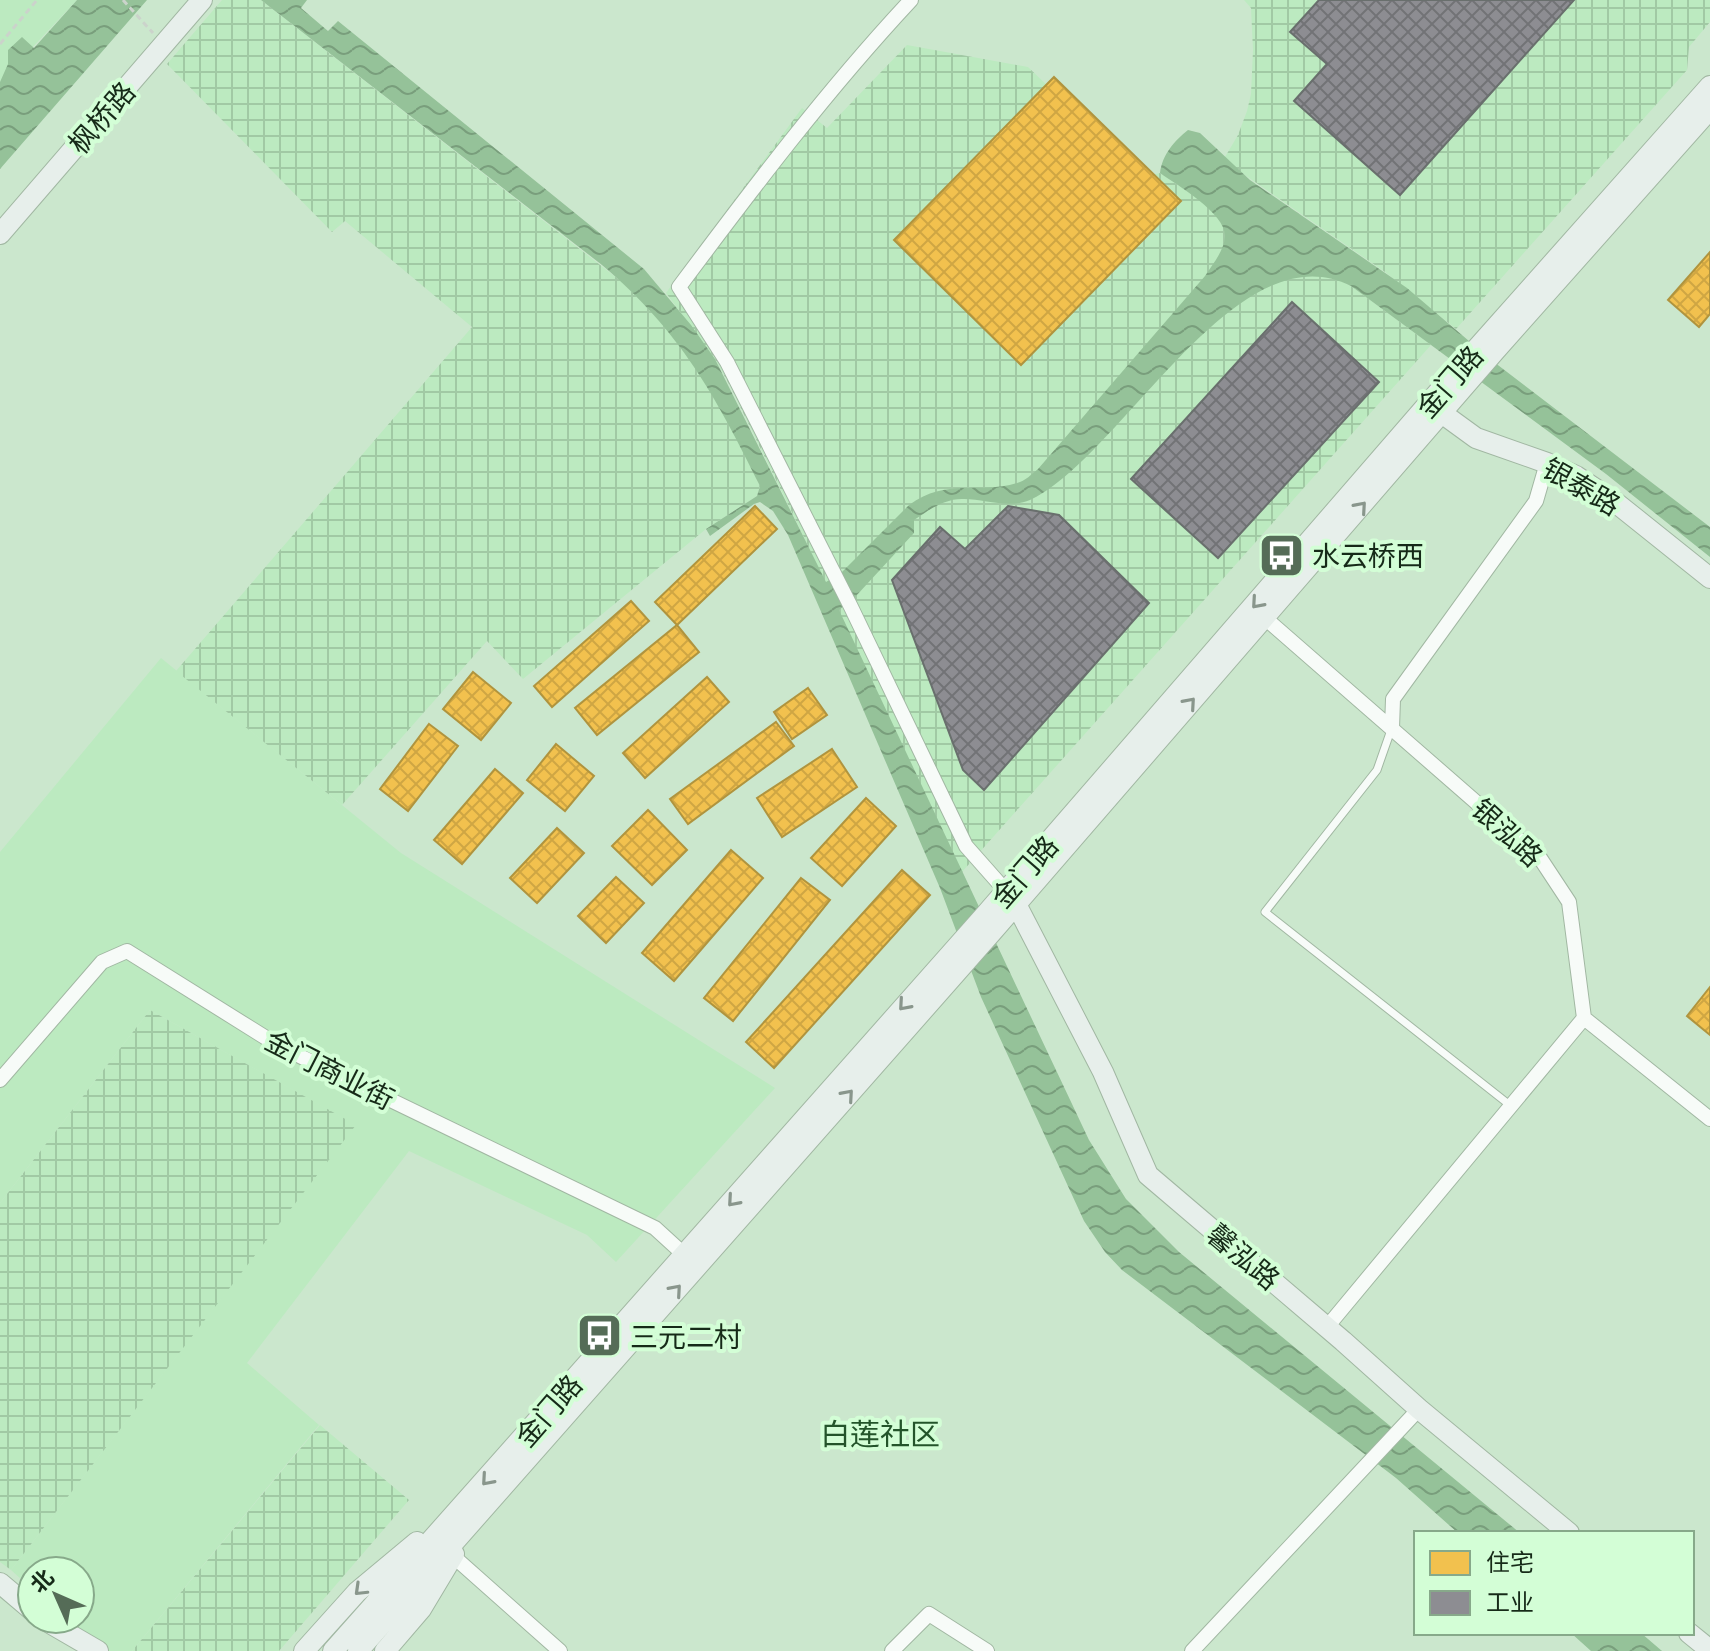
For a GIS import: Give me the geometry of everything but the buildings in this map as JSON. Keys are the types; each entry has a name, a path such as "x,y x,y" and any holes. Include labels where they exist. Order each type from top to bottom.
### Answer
{"main road":[{"name":"枫桥路","path":"0,234 202,0"},
{"name":"金门路","path":"333,1651 374,1618 1011,898 1710,86"},
{"name":"金门路","path":"1488,347 1710,109"},
{"name":"金门路","path":"1011,898 1265,618 1443,414 1460,379"},
{"name":"银泰路","path":"1443,414 1476,438 1576,476 1615,502 1710,578"},
{"name":"馨泓路","path":"1011,898 1103,1072 1148,1175 1327,1327 1412,1416 1566,1531"},
{"path":"385,1651 421,1609 453,1556 470,1511"},
{"path":"304,1651 372,1578 470,1511"},
{"path":"0,1583 16,1596"},
{"name":"金门路","path":"358,1651 374,1618"},
{"path":"70,1635 98,1651"},
{"path":"1691,1635 1710,1650"}],"street":[{"path":"911,0 760,178 679,287 727,362 828,560 966,846 1011,898"},
{"path":"1392,728 1393,699 1536,501 1547,463"},
{"name":"银泓路","path":"1265,618 1540,858 1569,902 1584,1018"},
{"name":"金门商业街","path":"0,1080 102,962 127,951 279,1046 655,1228 691,1260"},
{"path":"1327,1327 1584,1018 1710,1119"},
{"path":"1192,1651 1412,1416"},
{"path":"453,1556 560,1651"},
{"path":"892,1651 929,1614 987,1651"}],"lane":[{"path":"1392,728 1377,770 1265,912 1511,1106"}],"path":[{"path":"0,44 37,0"},
{"path":"123,0 138,15"}],"shaded area":[{"path":"0,0 77,0 0,82"},
{"path":"222,0 261,0 622,282 671,332 693,362 729,423 760,486 757,496 706,529 523,679 487,641 342,805 176,671 472,327 345,221 332,232 167,64"},
{"path":"1244,0 1710,0 1710,22 1689,47 1687,70 1456,329 1385,272 1239,171 1217,218 1351,286 1431,345 962,872 730,386 715,359 666,293 802,108 827,128 907,45 1028,67 1143,177 1160,173 1190,193 1225,157 1247,111 1253,50 1251,8"},
{"path":"161,658 401,853 775,1088 616,1262 587,1235 409,1151 247,1363 319,1425 132,1651 103,1651 85,1635 96,1635 96,1555 23,1555 355,1125 150,1010 0,1203 0,852"},
{"path":"150,1010 356,1125 23,1555 16,1555 16,1564 11,1570 0,1562 0,1203"},
{"path":"320,1425 409,1500 279,1651 132,1651"}],"water":[{"path":"77,0 147,0 0,169 0,82 8,64 8,50 22,37 34,48"},
{"path":"261,0 307,0 301,8 328,31 338,21 644,269 715,359 826,582 841,573 909,505 923,497 950,489 1002,486 1020,482 1031,475 1205,276 1222,247 1225,237 1223,228 1200,201 1160,173 1170,148 1188,130 1200,133 1250,180 1407,288 1490,359 1710,527 1710,557 1606,474 1351,286 1308,277 1265,289 1223,317 1182,355 1102,441 1065,476 1030,500 1005,504 972,499 950,500 914,520 914,533 856,596 839,610 1089,1140 1126,1199 1179,1252 1518,1531 1456,1531 1396,1478 1122,1270 1105,1252 1084,1221 981,997 940,888 788,535 773,511 760,502 710,536 706,529 757,496 760,486 694,366 654,315 602,265"},
{"path":"1573,1635 1643,1635 1662,1651 1591,1651"}],"place":[{"name":"水云桥西","path":"1281,555"},
{"name":"三元二村","path":"599,1336"}],"district":[{"name":"白莲社区","path":"880,1433"}]}
